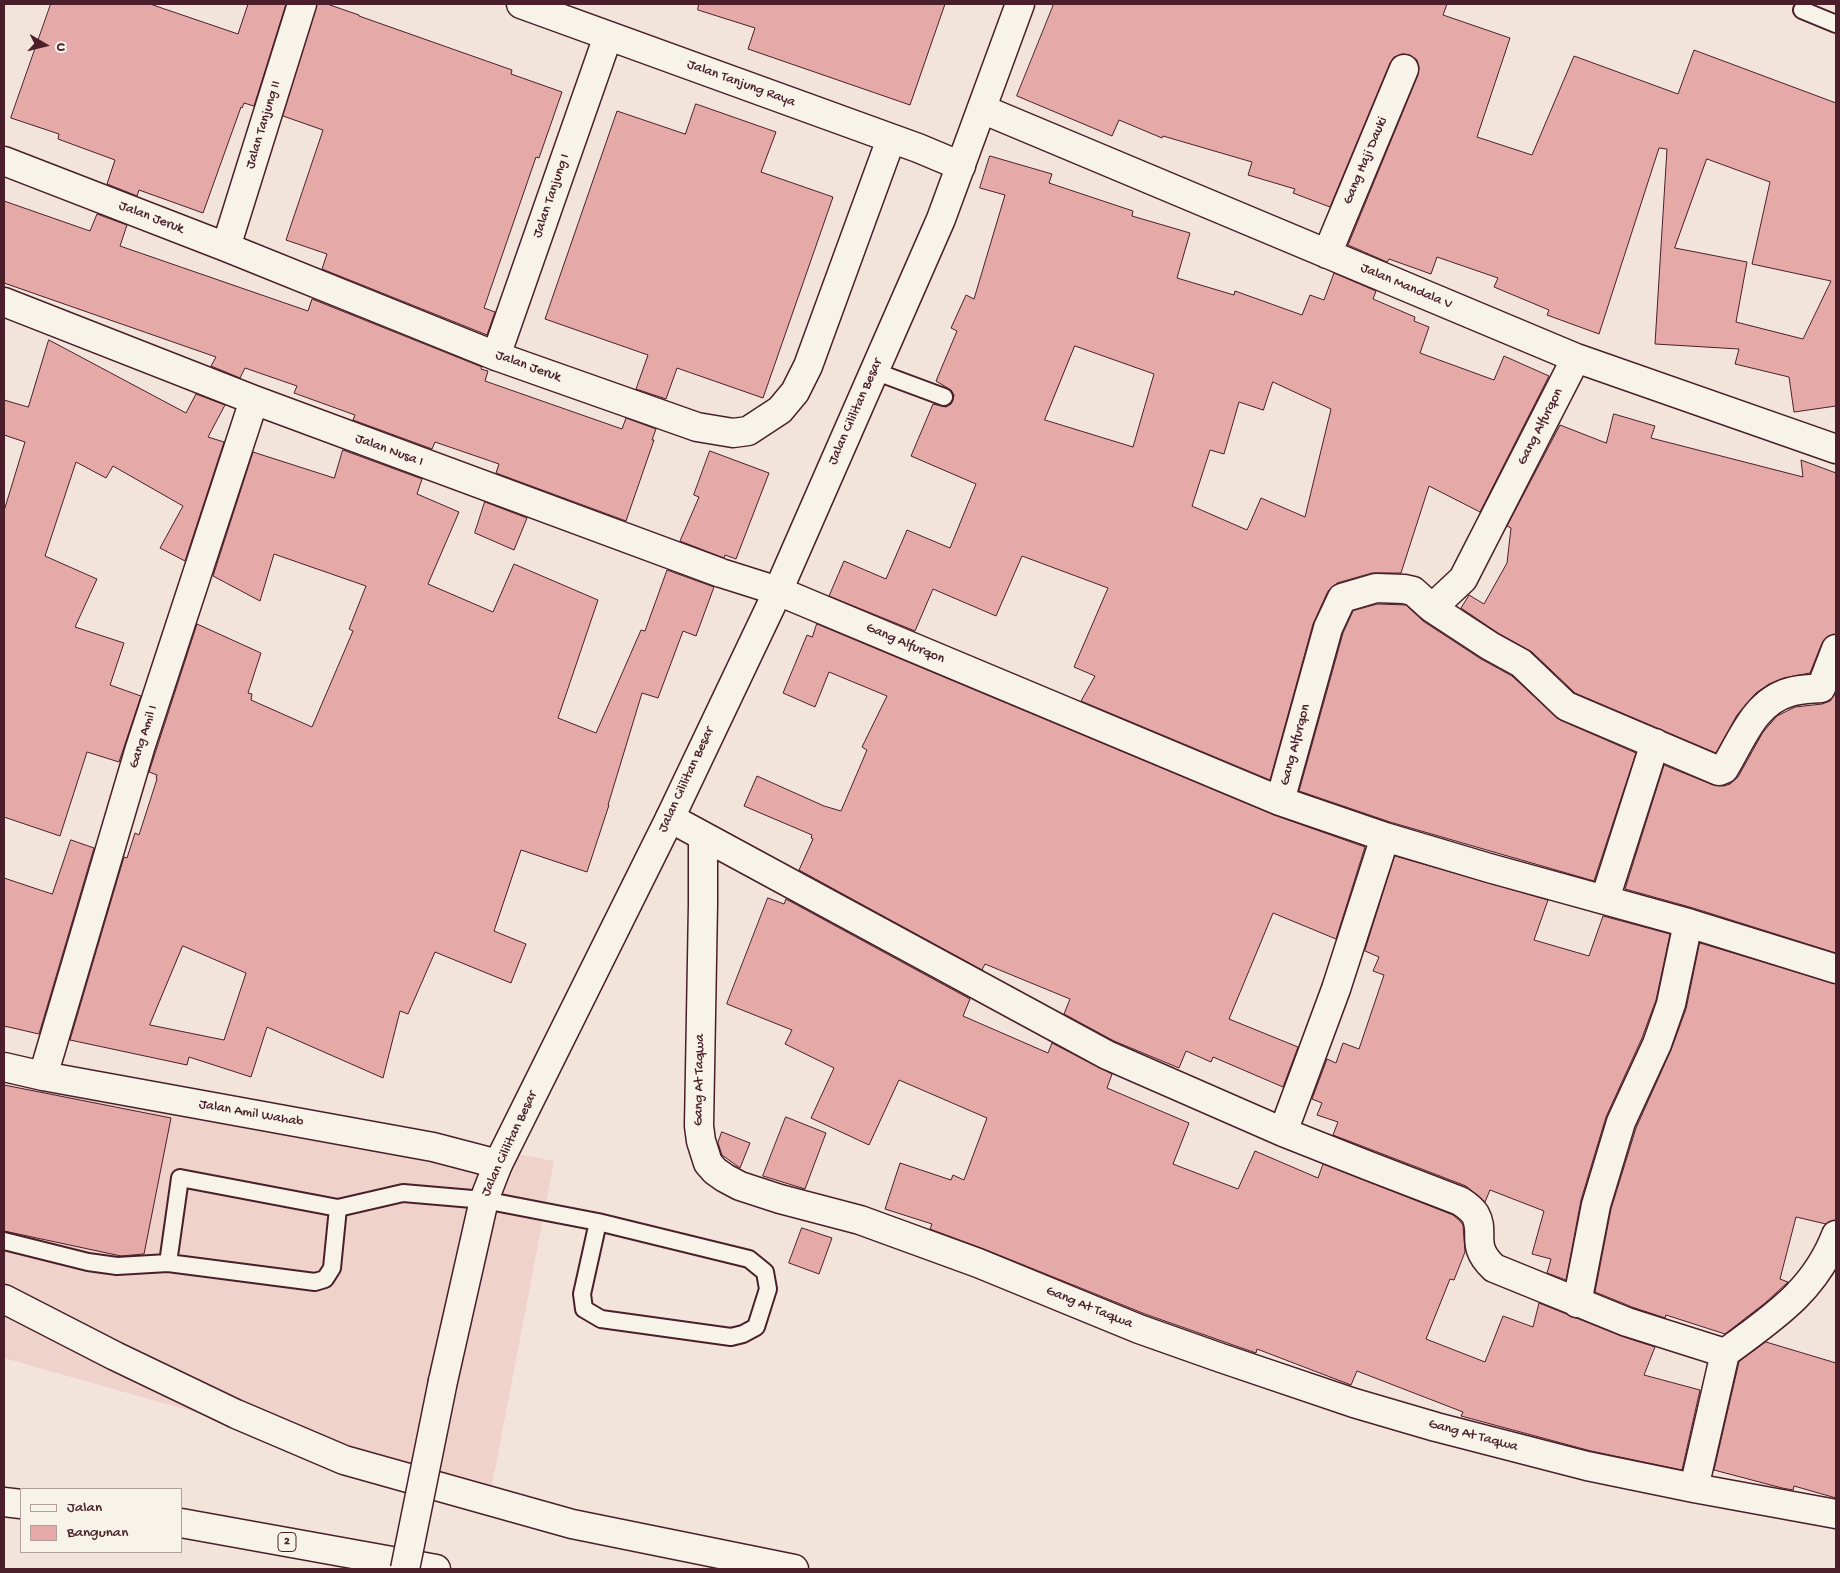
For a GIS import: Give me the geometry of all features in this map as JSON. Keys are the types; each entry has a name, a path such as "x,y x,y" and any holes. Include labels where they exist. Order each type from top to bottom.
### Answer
{"main road":[{"name":"Jalan Tanjung II","path":"226,247 302,4"},
{"name":"Jalan Tanjung Raya","path":"521,4 961,166"},
{"name":"Jalan Cililitan Besar","path":"405,1569 443,1381 484,1200 498,1164 670,818 778,591 941,218 1020,4"},
{"name":"Jalan Tanjung I","path":"496,356 608,36"},
{"name":"Gang Haji Dauki","path":"1327,254 1404,69"},
{"name":"Jalan Mandala V","path":"982,109 1576,358 1836,449"},
{"name":"Jalan Jeruk","path":"4,162 226,247 496,356 697,427 733,433 748,431 780,410 795,392 808,366 891,139"},
{"name":"Jalan Nusa I","path":"4,302 254,400 721,573 778,591"},
{"name":"Gang Alfurqon","path":"778,591 1280,801 1328,628 1342,598 1376,588 1413,591 1432,608 1463,579 1576,358"},
{"name":"Gang Amil I","path":"43,1076 140,748 254,400"},
{"path":"1432,608 1490,646 1521,662 1566,706 1719,770 1724,769 1749,724 1766,705 1789,692 1821,688 1836,649"},
{"path":"1604,899 1655,743"},
{"path":"1280,801 1385,837 1688,922 1836,969"},
{"path":"670,818 1107,1055 1283,1132 1460,1201 1470,1208 1476,1216 1480,1249 1486,1260 1494,1268 1627,1322 1725,1353"},
{"name":"Gang At Taqwa","path":"703,836 699,1126 708,1163 725,1178 740,1186 780,1199 860,1220 978,1263 1139,1329 1354,1403 1436,1427 1587,1466 1836,1514"},
{"path":"1283,1132 1336,989 1385,837"},
{"path":"1577,1302 1596,1205 1621,1122 1657,1044 1671,1004 1688,922"},
{"name":"Jalan Amil Wahab","path":"4,1067 43,1076 433,1147 498,1164"},
{"path":"1694,1488 1725,1353 1771,1319 1812,1281 1829,1253 1836,1236"},
{"path":"4,1298 115,1356 236,1414 344,1460 572,1524 794,1569"},
{"path":"4,1502 20,1504"},
{"name":"2","path":"182,1523 436,1569"}],"lane":[{"path":"1802,10 1836,24"},
{"path":"874,371 944,397"},
{"path":"168,1263 180,1178 338,1208 404,1193 484,1200 598,1222 750,1259 766,1272 768,1289 756,1327 743,1334 731,1337 601,1318 584,1309 582,1294 598,1222"},
{"path":"4,1240 88,1262 117,1266 168,1263 315,1282 325,1279 332,1268 338,1208"}],"shaded area":[{"path":"4,1055 554,1161 490,1496 4,1358"}],"building":[{"path":"51,4 150,4 238,34 248,4 286,4 254,106 244,103 241,107 203,213 139,190 137,196 107,184 115,160 58,139 59,134 11,118"},
{"path":"317,4 327,4 359,15 512,70 511,74 562,92 539,158 536,157 484,308 495,312 487,335 322,269 327,254 286,240 323,130 283,116"},
{"path":"699,4 945,4 910,105 748,49 755,28 698,10"},
{"path":"1054,4 1447,4 1443,15 1510,38 1477,137 1532,155 1574,56 1678,94 1694,50 1836,103 1836,406 1794,412 1789,377 1735,364 1739,349 1655,344 1667,149 1659,148 1599,334 1547,315 1549,310 1494,287 1498,278 1437,257 1431,274 1389,259 1387,262 1348,245 1418,75 1419,67 1417,60 1410,55 1402,54 1394,57 1390,63 1330,207 1293,193 1295,189 1248,175 1252,162 1163,136 1162,138 1119,120 1112,136 1017,96","holes":["1707,159 1770,182 1752,264 1831,281 1803,339 1736,322 1747,262 1675,248"]},
{"path":"696,104 776,132 761,172 833,197 763,398 677,368 666,399 636,389 648,355 545,319 617,111 685,134"},
{"path":"990,156 1052,174 1049,183 1133,211 1132,216 1190,233 1177,278 1234,295 1235,291 1302,315 1310,295 1324,300 1334,273 1376,291 1373,299 1415,317 1414,321 1429,327 1420,353 1494,380 1504,356 1549,376 1480,512 1429,486 1401,573 1372,573 1337,583 1328,591 1313,624 1270,780 1081,701 1095,676 1074,667 1108,588 1022,556 996,616 933,589 915,631 829,596 844,561 886,579 907,530 950,548 976,484 911,456 933,404 946,407 953,400 954,395 951,390 936,381 957,331 951,328 966,295 974,299 1005,195 980,188","holes":["1075,346 1154,374 1133,447 1045,420","1273,382 1331,409 1305,517 1261,498 1247,530 1192,506 1210,450 1224,454 1239,402 1263,410"]},
{"path":"4,201 90,231 97,214 127,225 120,246 308,311 312,299 482,367 481,369 488,371 485,381 622,429 626,418 656,429 652,440 654,440 626,521 496,473 499,464 435,442 432,449 353,420 355,415 294,393 297,386 245,368 240,378 211,366 216,357 4,283"},
{"path":"49,340 186,413 196,394 225,405 208,437 224,442 185,561 160,548 183,506 113,466 106,478 76,462 45,556 97,579 75,627 124,643 110,685 141,696 119,762 87,752 60,836 4,817 4,511 25,442 4,435 4,400 28,407"},
{"path":"1614,414 1655,426 1651,438 1803,477 1801,460 1836,473 1836,634 1827,637 1822,643 1810,673 1784,678 1769,684 1756,693 1737,715 1716,753 1575,693 1532,652 1498,633 1461,608 1469,595 1484,604 1507,563 1511,528 1507,526 1560,425 1606,443"},
{"path":"343,450 422,479 417,494 459,512 428,584 493,612 514,564 598,600 558,718 596,733 641,630 645,631 667,570 714,587 696,636 683,631 658,698 642,693 587,872 521,850 494,931 526,944 511,983 435,952 408,1014 400,1011 383,1078 267,1027 251,1077 189,1057 187,1065 70,1040 124,857 127,858 135,833 139,835 157,779 157,775 149,772 197,624 261,653 248,693 252,694 251,700 312,727 353,631 349,629 366,586 274,554 260,601 213,576 253,452 334,478","holes":["183,946 246,973 224,1040 150,1025"]},
{"path":"710,451 769,473 736,559 725,555 724,558 680,541 699,497 694,495"},
{"path":"485,502 527,518 514,550 475,533"},
{"path":"1378,604 1406,605 1423,621 1481,659 1512,676 1560,720 1636,753 1594,881 1390,822 1299,791 1343,633 1353,611"},
{"path":"817,624 1274,815 1365,847 1336,939 1273,913 1229,1019 1298,1047 1283,1087 1213,1057 1211,1062 1186,1051 1179,1068 1114,1041 1064,1014 1070,999 985,964 982,970 799,870 813,839 811,838 812,835 744,806 757,776 824,806 841,811 867,750 862,747 887,696 829,672 815,707 783,693 807,635 812,637"},
{"path":"1836,692 1836,953 1693,908 1625,889 1664,765 1713,785 1724,786 1730,784 1738,777 1763,732 1777,716 1795,707 1822,704 1830,701"},
{"path":"71,840 94,848 39,1034 4,1026 4,878 52,894"},
{"path":"1395,856 1548,900 1534,940 1589,956 1603,916 1670,934 1656,1000 1642,1038 1606,1117 1581,1200 1566,1280 1547,1273 1551,1259 1532,1254 1544,1211 1490,1190 1485,1202 1466,1186 1333,1135 1338,1122 1317,1115 1322,1103 1312,1099 1327,1059 1336,1063 1343,1043 1359,1049 1384,975 1373,971 1379,957 1365,951"},
{"path":"768,898 784,904 786,899 970,999 963,1016 1048,1053 1052,1043 1112,1074 1107,1088 1189,1123 1173,1164 1238,1189 1255,1151 1318,1178 1323,1164 1453,1215 1463,1225 1465,1252 1454,1280 1450,1279 1426,1339 1485,1362 1503,1316 1533,1327 1539,1303 1621,1336 1655,1347 1644,1375 1700,1390 1682,1470 1591,1451 1461,1416 1463,1412 1357,1371 1351,1385 1257,1349 1256,1353 1145,1314 930,1229 932,1224 885,1209 900,1163 951,1180 953,1175 964,1180 987,1118 899,1080 869,1145 811,1118 834,1068 785,1044 792,1030 727,1004"},
{"path":"1700,943 1836,984 1836,1220 1826,1224 1796,1217 1780,1279 1788,1282 1765,1303 1725,1334 1666,1315 1665,1318 1595,1292 1611,1209 1636,1128 1671,1050 1686,1009"},
{"path":"4,1085 171,1118 144,1254 121,1256 4,1231"},
{"path":"786,1117 826,1133 805,1189 763,1176"},
{"path":"722,1132 750,1143 740,1168 722,1155 718,1143"},
{"path":"802,1228 832,1238 819,1274 789,1263"},
{"path":"1766,1342 1836,1363 1836,1498 1794,1486 1793,1490 1782,1488 1714,1470 1739,1362"}]}
